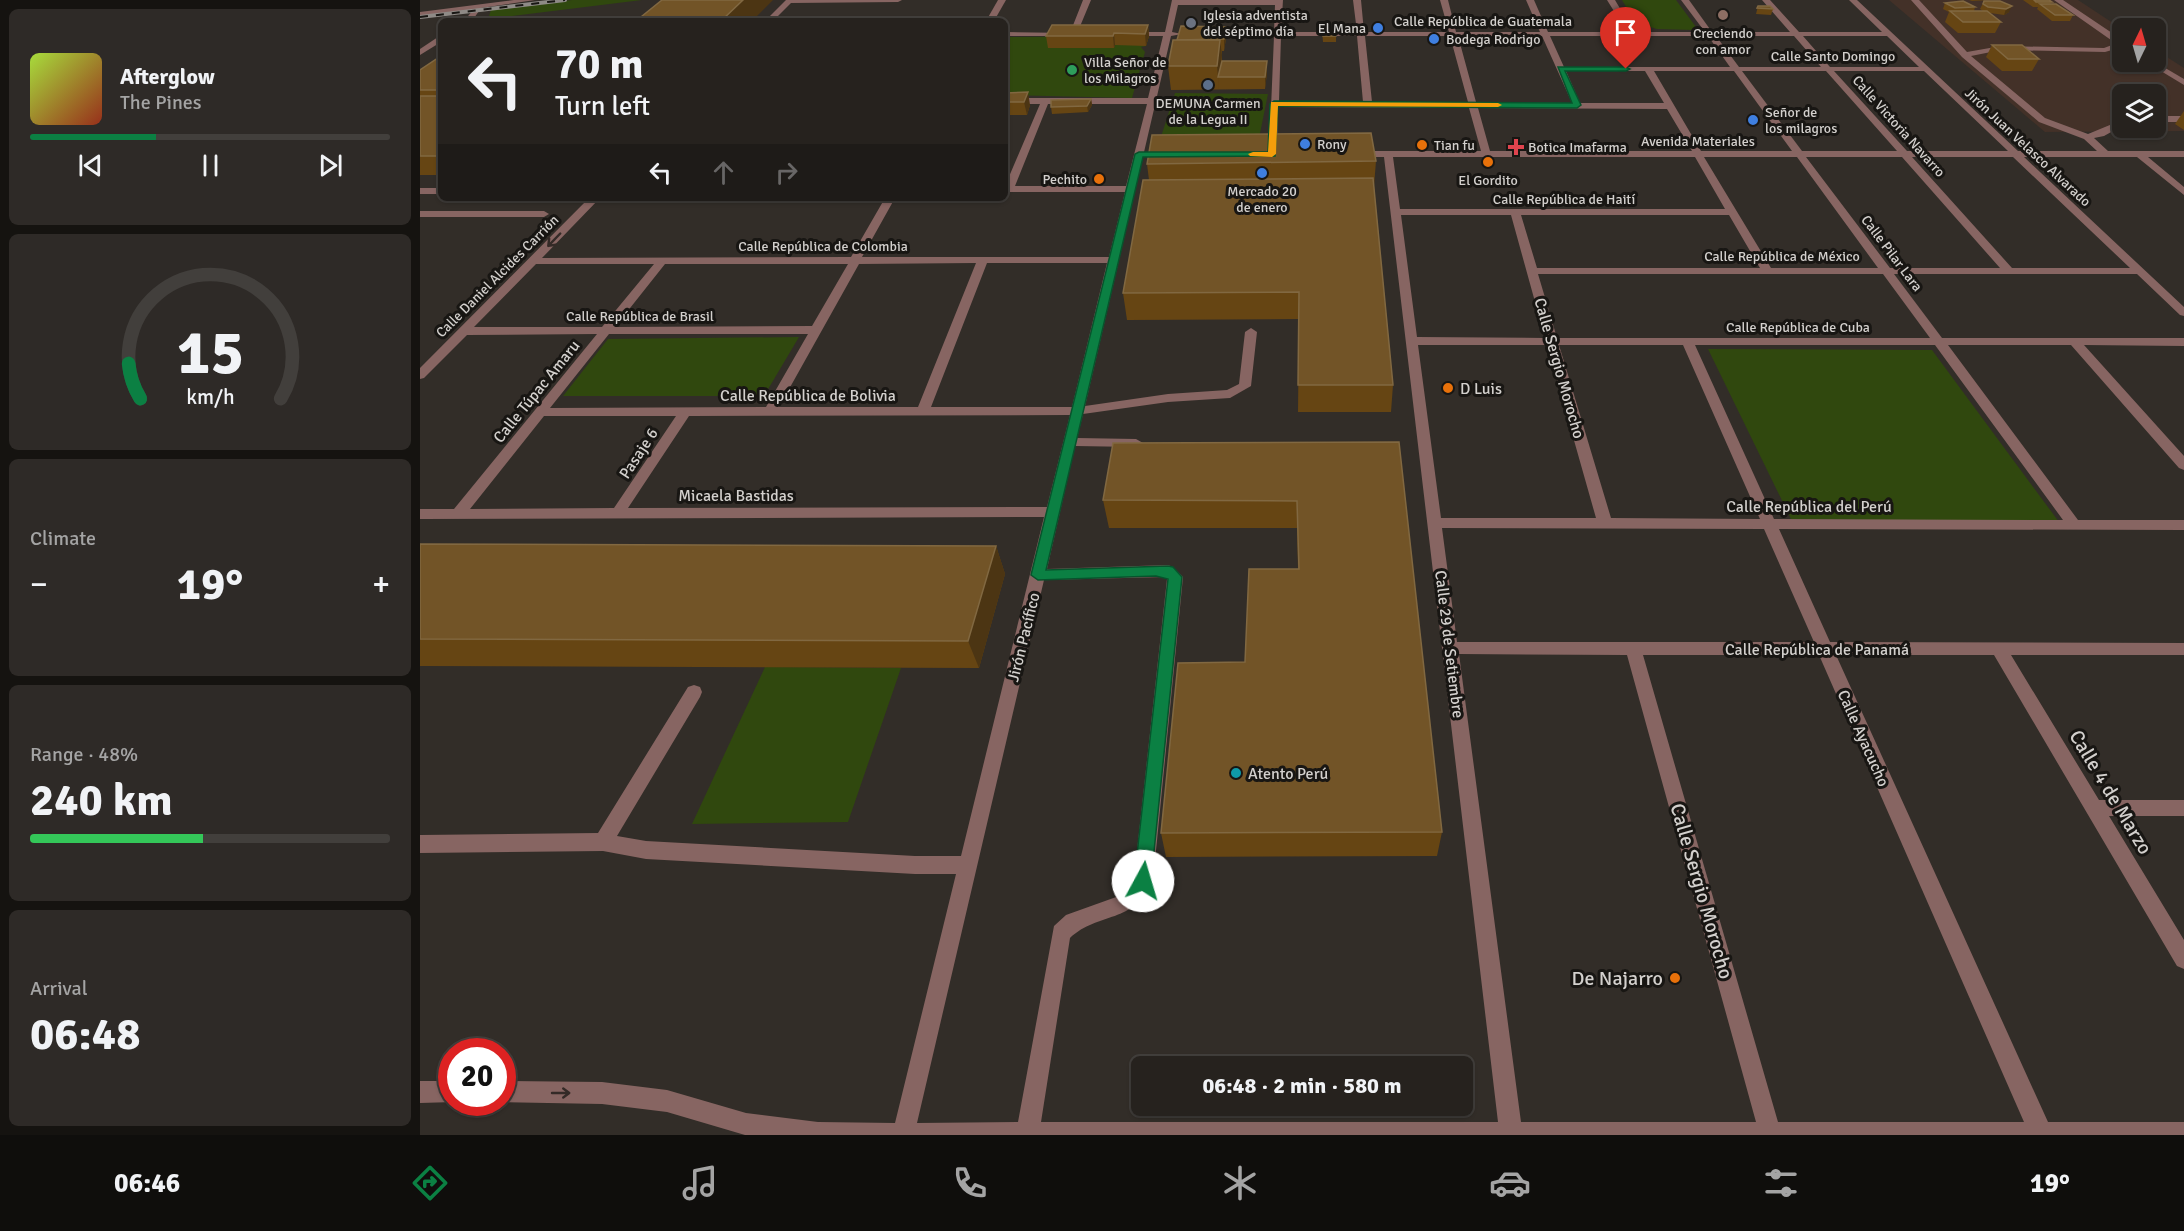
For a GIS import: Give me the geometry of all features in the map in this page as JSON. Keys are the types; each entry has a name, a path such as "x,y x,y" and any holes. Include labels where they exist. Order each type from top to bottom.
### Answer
{"street":[{"path":"420,14 531,0"},
{"path":"772,18 789,0 898,0"},
{"path":"992,18 1002,0"},
{"path":"1073,34 1087,0"},
{"path":"1357,0 1368,104"},
{"path":"1444,0 1486,154"},
{"path":"1530,0 1577,105"},
{"path":"1611,0 1632,34"},
{"name":"Calle Pilar Lara","path":"1685,0 2074,524"},
{"name":"Calle Victoria Navarro","path":"1766,0 2009,271"},
{"name":"Jirón Juan Velasco Alvarado","path":"1853,0 2184,313"},
{"path":"1915,0 1965,55 2042,120 2087,137 2106,154"},
{"path":"2058,0 2112,37"},
{"path":"1176,2 1279,2 1272,154"},
{"name":"Jirón Pacífico","path":"903,1134 1113,260 1131,189 1143,154 1152,101 1176,2"},
{"path":"470,18 479,6"},
{"path":"1008,34 1085,34"},
{"path":"1120,34 1190,34"},
{"name":"Calle República de Guatemala","path":"1201,34 1889,34"},
{"path":"420,53 438,41"},
{"path":"1965,55 2001,48 2112,49"},
{"name":"Calle Santo Domingo","path":"1561,69 1926,69"},
{"path":"1648,69 1767,271"},
{"path":"2166,72 2184,83"},
{"path":"1008,101 1152,101"},
{"path":"1008,187 1046,101"},
{"path":"1274,104 1670,106"},
{"path":"2166,119 2184,119"},
{"path":"2087,137 2112,128"},
{"path":"1260,154 1284,154"},
{"name":"Avenida Materiales","path":"1342,154 2184,154"},
{"name":"Calle 29 de Setiembre","path":"1388,154 1511,1133"},
{"path":"2139,154 2184,192"},
{"path":"1008,189 1131,189"},
{"path":"420,191 438,190"},
{"name":"Calle Daniel Alcides Carrión","path":"420,375 592,201"},
{"path":"770,412 888,201"},
{"name":"Calle República de Haití","path":"1396,212 1732,212"},
{"name":"Calle Sergio Morocho","path":"1515,212 1605,524"},
{"path":"420,214 544,214"},
{"path":"923,411 983,260"},
{"name":"Calle República de Colombia","path":"534,261 1113,260"},
{"name":"Calle Túpac Amaru","path":"458,514 662,261"},
{"name":"Calle República de México","path":"1532,271 2140,271"},
{"name":"Calle República de Brasil","path":"464,331 816,330"},
{"name":"Calle República de Bolivia","path":"540,412 1077,411 1168,398 1230,394 1245,386 1251,332"},
{"name":"Calle República de Cuba","path":"1412,341 2184,342"},
{"name":"Calle Ayacucho","path":"1688,342 2040,1134"},
{"path":"2074,342 2184,465"},
{"name":"Pasaje 6","path":"618,513 685,412"},
{"path":"1070,442 1152,443"},
{"name":"Micaela Bastidas","path":"420,514 1053,512"},
{"name":"Calle República del Perú","path":"1434,523 2184,525"},
{"path":"1028,1133 1061,933 1073,922 1126,903 1143,881 1175,577 1168,571 1038,575"},
{"name":"Calle República de Panamá","path":"1450,648 2184,650"},
{"name":"Calle Sergio Morocho","path":"1633,648 1770,1133"},
{"name":"Calle 4 de Marzo","path":"1999,649 2184,959"},
{"path":"603,842 694,692"},
{"path":"2094,808 2184,808"},
{"path":"420,844 603,842 658,850 915,865 968,865"},
{"path":"420,1092 438,1092"},
{"path":"516,1092 602,1093 667,1101 746,1124 818,1133 2184,1133"}],"shaded area":[{"path":"1889,0 2078,0 2112,22 2112,72 2166,72 2166,56 2184,68 2184,131 2166,131 2166,84 2112,84 2112,132 2045,132"}],"green space":[{"path":"572,0 642,0 488,18 491,10"},
{"path":"1622,0 1676,0 1696,27 1694,30 1657,29 1636,23"},
{"name":"Villa Señor de los Milagros","path":"1149,36 1146,46 1141,47 1145,52 1132,98 1008,95 1008,37"},
{"path":"1175,93 1268,94 1258,143 1159,143"},
{"path":"799,337 764,396 563,396 608,339"},
{"path":"1708,349 1932,350 2059,522 1791,519"},
{"path":"765,667 901,668 848,822 692,824"}],"building":[{"path":"662,0 743,0 724,18 640,18"},
{"path":"2034,0 2049,0 2052,2 2036,2"},
{"path":"1963,1 1975,7 1955,8 1945,3"},
{"path":"1984,1 2000,1 2012,6 2006,9 1988,7 1983,4"},
{"path":"2040,4 2056,4 2073,15 2055,15"},
{"path":"1758,6 1770,6 1773,9 1757,8"},
{"path":"1950,11 1987,11 2001,22 1963,22"},
{"path":"1052,25 1148,25 1145,34 1046,36"},
{"path":"1181,26 1226,27 1224,39 1177,40"},
{"path":"1322,30 1337,31 1336,36 1323,36"},
{"path":"1173,40 1220,40 1217,66 1168,66"},
{"path":"1992,45 2022,45 2039,59 2008,59"},
{"path":"438,58 438,90 420,90 420,70"},
{"path":"1222,61 1267,61 1265,77 1218,77"},
{"path":"1028,92 1024,102 1008,102 1008,93"},
{"path":"420,96 438,96 438,156 420,156"},
{"path":"1091,99 1087,106 1051,107 1051,100"},
{"path":"1371,133 1376,161 1147,164 1152,135"},
{"path":"1373,178 1393,385 1298,385 1299,292 1123,293 1143,180"},
{"path":"1399,442 1442,832 1161,833 1178,663 1245,662 1249,569 1299,569 1297,501 1103,500 1113,443"},
{"path":"420,544 996,546 968,641 420,639"}],"railway":[{"path":"420,17 565,0"}],"slow traffic":[{"path":"1253,154 1272,154 1274,104 1498,105"}],"place":[{"name":"Creciendo con amor","path":"1723,15"},
{"name":"Iglesia adventista del séptimo día","path":"1191,23"},
{"name":"El Mana","path":"1378,28"},
{"name":"Bodega Rodrigo","path":"1434,39"},
{"name":"Villa Señor de los Milagros","path":"1072,70"},
{"name":"DEMUNA Carmen de la Legua II","path":"1208,85"},
{"name":"Señor de los milagros","path":"1753,120"},
{"name":"Rony","path":"1305,144"},
{"name":"Tian fu","path":"1422,145"},
{"name":"Botica Imafarma","path":"1516,147"},
{"name":"El Gordito","path":"1488,162"},
{"name":"Mercado 20 de enero","path":"1262,173"},
{"name":"Pechito","path":"1099,179"},
{"name":"D Luis","path":"1448,388"},
{"name":"Atento Perú","path":"1236,773"},
{"name":"De Najarro","path":"1675,978"}],"route":[{"path":"1143,881 1175,577 1168,571 1038,575 1139,154 1272,154 1274,104 1577,105 1561,69 1626,69"}]}
